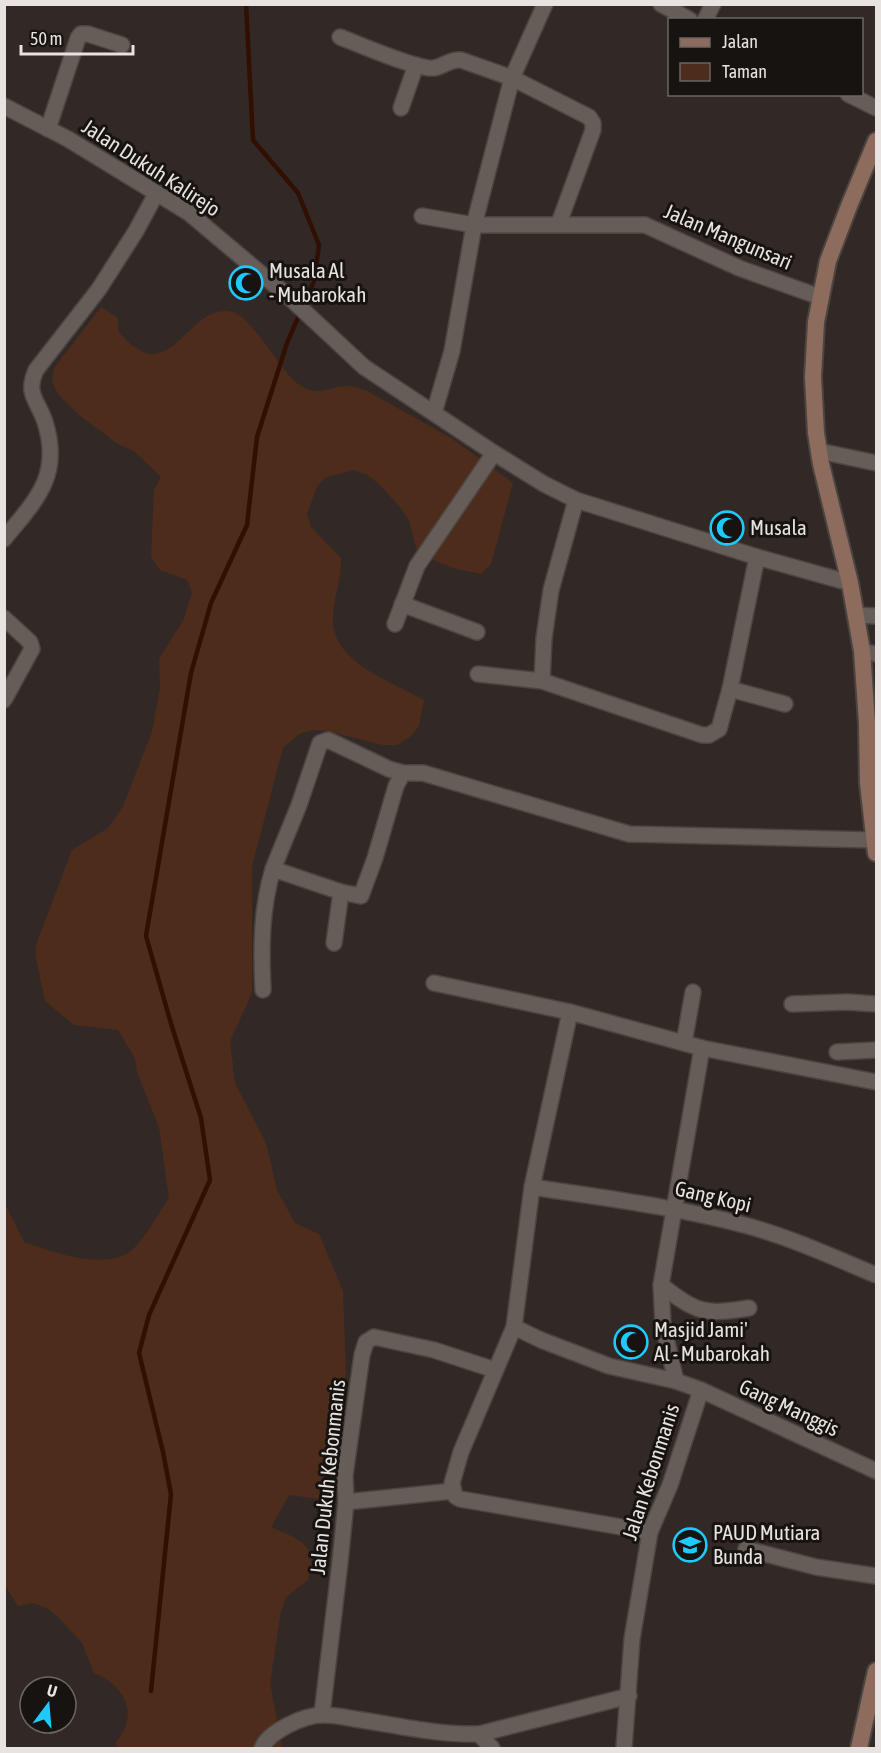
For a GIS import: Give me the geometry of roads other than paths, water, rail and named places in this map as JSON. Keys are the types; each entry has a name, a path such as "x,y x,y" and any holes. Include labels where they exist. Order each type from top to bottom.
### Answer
{"main road":[{"path":"875,846 867,783 869,652 856,615 819,451 813,377 816,322 828,261 876,141"},
{"path":"859,1749 876,1671"}],"street":[{"path":"434,413 452,351 474,225 512,78 545,4"},
{"path":"661,4 686,18"},
{"path":"706,18 713,4"},
{"path":"48,129 81,34 88,34 122,45"},
{"path":"340,37 416,65 433,68 452,60 461,60 512,78 589,117 593,130 559,224"},
{"path":"401,108 416,65"},
{"path":"852,96 876,108"},
{"name":"Jalan Dukuh Kalirejo","path":"4,106 48,129 189,213 290,298 364,367 544,484 576,500 850,583"},
{"path":"4,539 33,505 47,478 51,463 45,422 31,392 36,370 99,289 136,231 156,194"},
{"name":"Jalan Mangunsari","path":"422,216 474,225 651,226 739,268 820,297"},
{"path":"819,451 876,463"},
{"path":"395,624 417,566 494,453"},
{"path":"542,681 544,638 551,590 576,500"},
{"path":"478,674 542,681 702,735 709,735 719,729 730,689 757,556"},
{"path":"402,604 477,632"},
{"path":"856,615 876,616"},
{"path":"4,618 30,642 32,649 4,700"},
{"path":"730,689 785,704"},
{"path":"263,990 261,947 265,896 320,743 328,740 389,769 403,773 423,773 629,834 875,846"},
{"path":"273,869 341,892 361,896 396,786 403,773"},
{"path":"334,943 341,892"},
{"path":"434,983 570,1012 702,1048 876,1082"},
{"path":"684,1043 693,992"},
{"path":"792,1004 847,1002 876,1004"},
{"path":"570,1012 532,1187 514,1327 461,1452 452,1483 453,1491 460,1499 650,1532"},
{"path":"676,1380 663,1325 661,1285 702,1048"},
{"path":"837,1052 876,1050"},
{"name":"Gang Kopi","path":"532,1187 674,1209 750,1226 822,1252 876,1275"},
{"path":"661,1285 685,1304 699,1311 719,1312 749,1308"},
{"name":"Gang Manggis","path":"514,1327 550,1344 609,1366 676,1380 876,1471"},
{"name":"Jalan Dukuh Kebonmanis","path":"322,1714 346,1502 345,1474 362,1355 366,1342 374,1338 434,1350 495,1370"},
{"name":"Jalan Kebonmanis","path":"629,1696 632,1639 650,1532 670,1485 701,1390"},
{"path":"346,1502 453,1491"},
{"path":"746,1549 816,1567 876,1576"},
{"path":"262,1749 264,1743 281,1729 322,1714 451,1742 629,1696 624,1749"},
{"path":"479,1734 492,1749"}],"waterway":[{"path":"246,4 253,140 298,193 319,245 314,281 303,305"},
{"path":"151,1691 171,1494 139,1353 149,1315 210,1180 201,1118 146,936 191,673 211,603 247,525 257,437 287,343 300,313"}],"place":[{"name":"Musala Al - Mubarokah","path":"246,283"},
{"name":"Musala","path":"727,528"},
{"name":"Masjid Jami' Al - Mubarokah","path":"631,1342"},
{"name":"PAUD Mutiara Bunda","path":"690,1545"}]}
